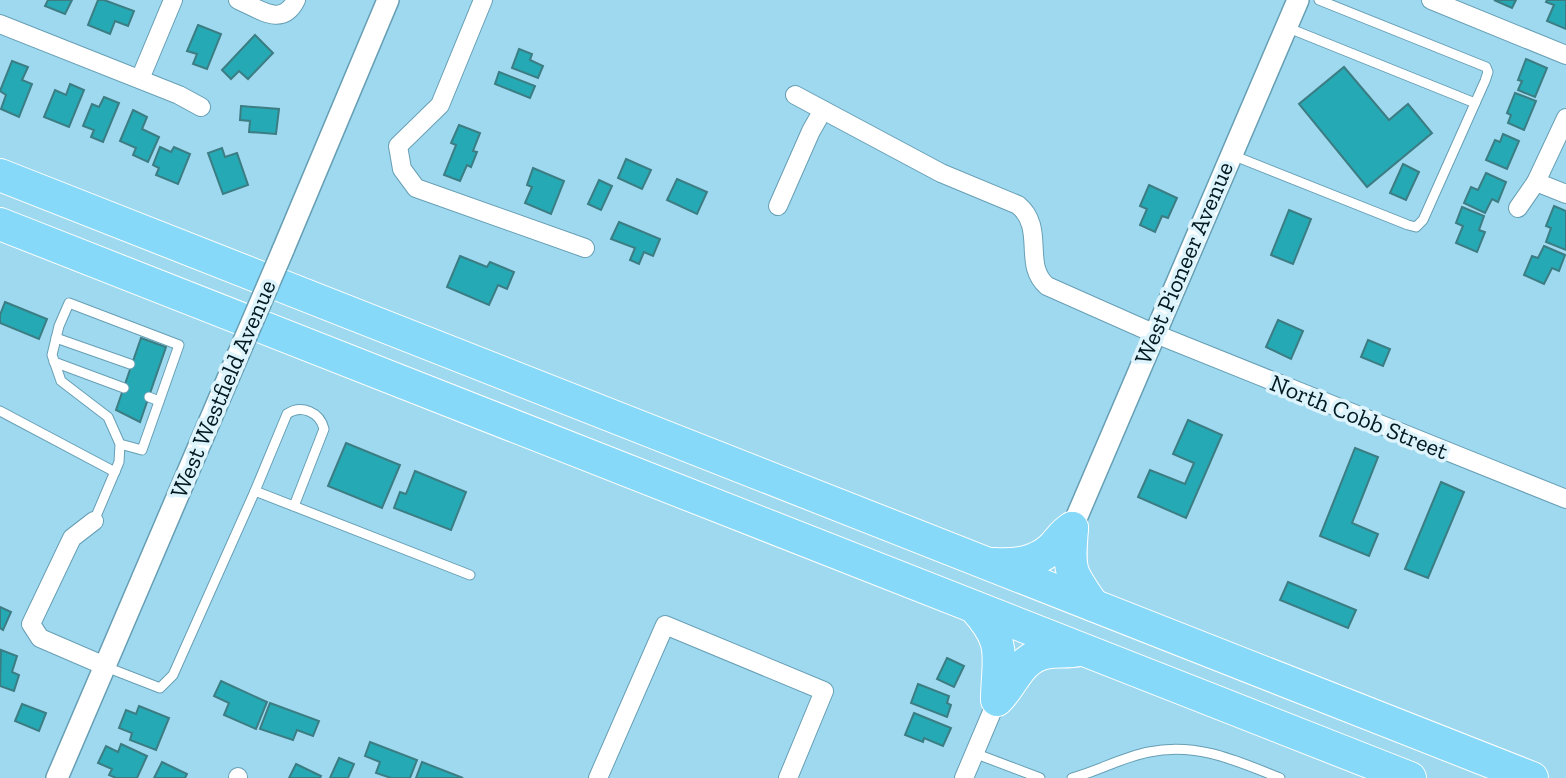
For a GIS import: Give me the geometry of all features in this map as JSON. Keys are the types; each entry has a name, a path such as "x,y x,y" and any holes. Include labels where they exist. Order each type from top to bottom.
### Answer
{"highway":[{"path":"0,175 1532,778"},
{"path":"0,224 1410,778"},
{"path":"987,564 1011,565 1039,558 1049,551 1063,533 1072,528"},
{"path":"1072,528 1069,557 1073,574 1093,605"},
{"path":"974,607 992,628 999,650 997,700"},
{"path":"997,700 1006,691 1016,672 1028,660 1046,653 1069,653 1081,649"}],"street":[{"path":"140,79 173,0"},
{"path":"238,0 275,16 282,16 291,9 296,0"},
{"name":"West Westfield Avenue","path":"57,778 388,0"},
{"path":"483,0 440,105 398,146 402,169 416,188 585,248"},
{"name":"West Pioneer Avenue","path":"1072,528 1153,333 1298,0"},
{"path":"1431,0 1459,5 1566,55"},
{"path":"0,24 178,94 201,107"},
{"path":"778,206 823,110 795,95"},
{"name":"North Cobb Street","path":"823,110 941,173 1018,205 1027,212 1031,223 1035,270 1047,286 1153,333 1566,499"},
{"path":"1518,208 1536,182 1566,118"},
{"path":"1536,182 1566,194"},
{"path":"94,521 72,538 31,624 40,638 105,666"},
{"path":"598,778 665,625 824,691 788,778"},
{"path":"964,778 997,700"}],"lane":[{"path":"1231,154 1416,227 1423,220 1485,81 1488,72 1486,67 1319,0"},
{"path":"1286,27 1475,103"},
{"path":"94,521 119,462 120,443 107,417 61,381 54,362 52,355 59,326 69,303 179,345 163,376 159,401 142,450 120,443"},
{"path":"56,338 130,364"},
{"path":"54,362 124,388"},
{"path":"149,397 159,401"},
{"path":"105,666 160,688 173,675 287,414 297,409 317,416 324,429 295,506"},
{"path":"0,411 115,472"},
{"path":"255,491 470,575"},
{"path":"1072,778 1149,752 1179,748 1208,751 1280,778"},
{"path":"974,753 1040,778"}],"building":[{"path":"48,0 72,0 65,14 45,6"},
{"path":"98,0 134,11 128,26 115,21 110,34 88,25"},
{"path":"1494,0 1516,0 1512,8"},
{"path":"1566,0 1566,29 1547,21 1554,5 1546,2"},
{"path":"198,25 221,34 207,69 193,64 197,54 187,51"},
{"path":"255,35 273,53 248,79 239,71 231,79 222,70"},
{"path":"519,49 532,54 530,60 543,66 538,78 512,68"},
{"path":"1526,59 1547,68 1535,97 1518,90 1522,81 1518,80"},
{"path":"12,61 28,67 22,80 32,84 19,117 1,109 6,95 0,91"},
{"path":"1344,67 1389,120 1408,104 1432,133 1367,187 1299,104"},
{"path":"499,72 535,86 530,98 495,84"},
{"path":"70,84 84,90 69,127 44,117 55,90 66,95"},
{"path":"1515,93 1536,101 1524,130 1508,123 1511,115 1507,113"},
{"path":"104,97 119,103 103,142 91,137 94,130 83,126 92,104 99,107"},
{"path":"241,106 279,109 276,134 249,132 250,121 240,120"},
{"path":"133,110 147,117 142,129 159,137 148,162 133,155 136,148 120,141"},
{"path":"459,125 480,133 473,151 477,152 471,167 467,165 460,181 444,175 456,145 451,143"},
{"path":"1503,134 1519,141 1507,169 1486,160 1495,140 1500,142"},
{"path":"160,147 171,152 174,147 190,154 178,184 156,175 159,168 153,165"},
{"path":"222,148 225,157 237,153 248,185 223,194 208,153"},
{"path":"626,159 651,170 642,189 618,178"},
{"path":"1403,164 1419,172 1406,200 1390,193"},
{"path":"533,168 564,181 551,214 525,203 532,187 527,185"},
{"path":"1486,173 1506,182 1498,202 1492,199 1485,213 1464,203 1471,187 1478,190"},
{"path":"677,179 707,192 697,214 667,200"},
{"path":"599,180 612,186 601,210 588,204"},
{"path":"1149,185 1177,198 1168,218 1162,216 1155,232 1140,225 1147,209 1140,206"},
{"path":"1554,206 1566,211 1566,250 1546,242 1551,228 1546,226"},
{"path":"1462,207 1484,216 1479,230 1485,232 1477,252 1456,243 1463,226 1456,223"},
{"path":"1289,210 1311,219 1293,264 1271,255"},
{"path":"619,222 660,239 653,256 644,252 639,264 630,260 635,248 611,239"},
{"path":"1544,246 1565,255 1559,271 1552,268 1544,284 1524,275 1532,256 1538,258"},
{"path":"460,256 487,267 490,262 514,272 507,289 498,285 489,305 447,287"},
{"path":"5,302 47,319 39,339 0,323"},
{"path":"1278,320 1303,331 1291,359 1266,347"},
{"path":"141,338 166,347 140,422 116,410"},
{"path":"1368,340 1390,349 1383,366 1361,357"},
{"path":"1188,420 1222,435 1186,518 1138,497 1150,470 1185,484 1194,463 1173,454"},
{"path":"346,443 400,465 382,508 328,486"},
{"path":"1355,448 1378,457 1352,523 1378,534 1369,556 1320,536"},
{"path":"415,471 466,492 451,530 394,508 400,492 406,494"},
{"path":"1441,482 1464,492 1428,578 1405,569"},
{"path":"1288,582 1356,610 1348,628 1280,600"},
{"path":"0,607 11,612 3,630 0,628"},
{"path":"1,650 17,656 12,672 19,675 14,691 0,686"},
{"path":"947,658 964,666 954,687 937,679"},
{"path":"221,681 267,702 256,729 224,715 229,703 214,696"},
{"path":"918,684 949,696 947,703 951,705 947,717 911,703"},
{"path":"270,703 319,721 313,736 297,730 293,740 260,729"},
{"path":"22,704 46,713 39,731 15,721"},
{"path":"139,706 169,718 156,750 130,740 132,733 119,728 126,710 136,714"},
{"path":"914,713 951,728 943,746 924,738 923,742 905,735"},
{"path":"370,742 417,760 410,778 391,778 376,773 380,762 365,756"},
{"path":"121,744 147,756 137,778 116,778 109,775 112,769 98,763 106,746 118,752"},
{"path":"339,758 354,764 348,778 330,778"},
{"path":"162,762 187,774 185,778 154,778"},
{"path":"422,762 463,778 416,778"},
{"path":"296,764 321,776 320,778 289,778"}]}
